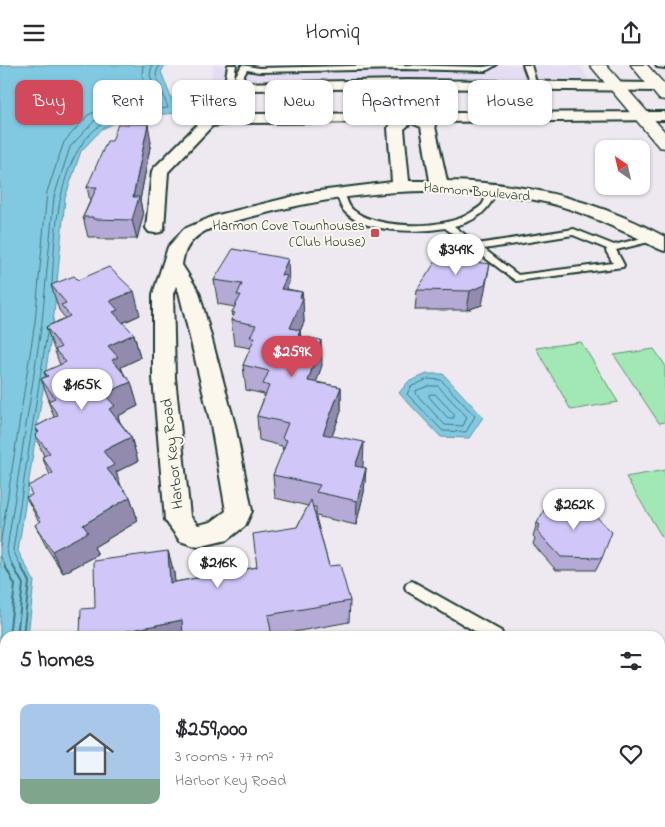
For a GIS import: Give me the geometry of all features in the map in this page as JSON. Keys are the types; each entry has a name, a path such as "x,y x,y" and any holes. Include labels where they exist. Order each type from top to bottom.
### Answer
{"main road":[{"path":"598,65 665,143"},
{"path":"639,65 662,90"}],"street":[{"path":"255,86 343,85"},
{"path":"552,87 662,90"},
{"path":"458,117 665,116"},
{"path":"255,119 343,118"},
{"path":"155,228 160,171 205,125"},
{"path":"400,125 396,128 401,186"},
{"path":"428,125 439,185"},
{"name":"Harmon Boulevard","path":"340,191 439,185 528,193 584,207 659,241"},
{"name":"Harbor Key Road","path":"173,265 189,292 223,425 238,503 236,519 218,532 198,536 189,533 178,520 164,378 163,295 177,246 192,231 200,227 254,210 340,191"}],"lane":[{"path":"230,80 232,65"},
{"path":"240,80 239,77 246,65 259,70 404,66 486,69 492,65"},
{"path":"527,65 532,80"},
{"path":"660,65 665,66"},
{"path":"404,66 407,80"},
{"path":"340,191 348,211 365,222 408,227 448,226 465,220 485,207 493,189"},
{"path":"448,226 516,278 619,265 611,251 613,248"},
{"path":"475,247 574,232 613,248 659,241"},
{"path":"412,587 487,631"}],"shaded area":[{"path":"214,65 580,65 589,80 255,81 210,80"}],"green space":[{"path":"581,342 618,402 571,410 536,348"},
{"path":"654,349 665,365 665,422 659,423 614,355"},
{"path":"665,470 665,542 626,477"}],"water":[{"path":"0,65 165,65 161,72 172,100 172,113 162,114 162,80 93,80 93,125 110,125 102,129 81,151 65,198 53,324 18,551 34,581 29,631 0,631"},
{"path":"427,374 443,374 483,417 469,438 441,437 399,393 408,382"}],"building":[{"path":"118,125 148,125 133,197 139,197 132,220 83,217 97,187 87,187 107,141 112,141"},
{"path":"233,249 288,259 281,275 287,276 281,289 302,292 300,297 303,298 290,328 300,330 298,336 321,340 308,381 341,387 323,434 364,442 355,466 366,468 357,501 316,492 320,485 273,475 287,440 282,438 288,423 257,416 269,386 263,384 269,371 243,365 255,337 250,337 256,325 231,320 235,313 232,312 241,295 237,295 242,284 214,280"},
{"path":"459,260 490,264 485,285 470,291 417,290 436,261"},
{"path":"109,267 134,291 110,301 118,310 113,312 134,334 108,346 118,357 112,360 131,382 104,394 115,406 109,409 131,437 103,451 114,465 107,469 130,497 83,525 88,532 52,551 35,525 41,521 26,497 32,495 28,486 53,473 42,457 50,453 35,435 39,432 35,427 58,415 48,401 55,398 41,379 48,376 44,372 66,362 55,350 61,347 46,327 70,316 61,305 66,303 51,285 74,276 78,280"},
{"path":"311,500 329,566 340,565 350,601 268,615 271,631 183,631 182,620 127,631 80,631 81,609 95,608 94,561 168,551 170,583 257,567 253,534 297,527"},
{"path":"581,502 612,532 602,558 561,557 537,531 540,525 537,523 548,503"}],"place":[{"name":"Harmon Cove Townhouses (Club House)","path":"375,233"}]}
